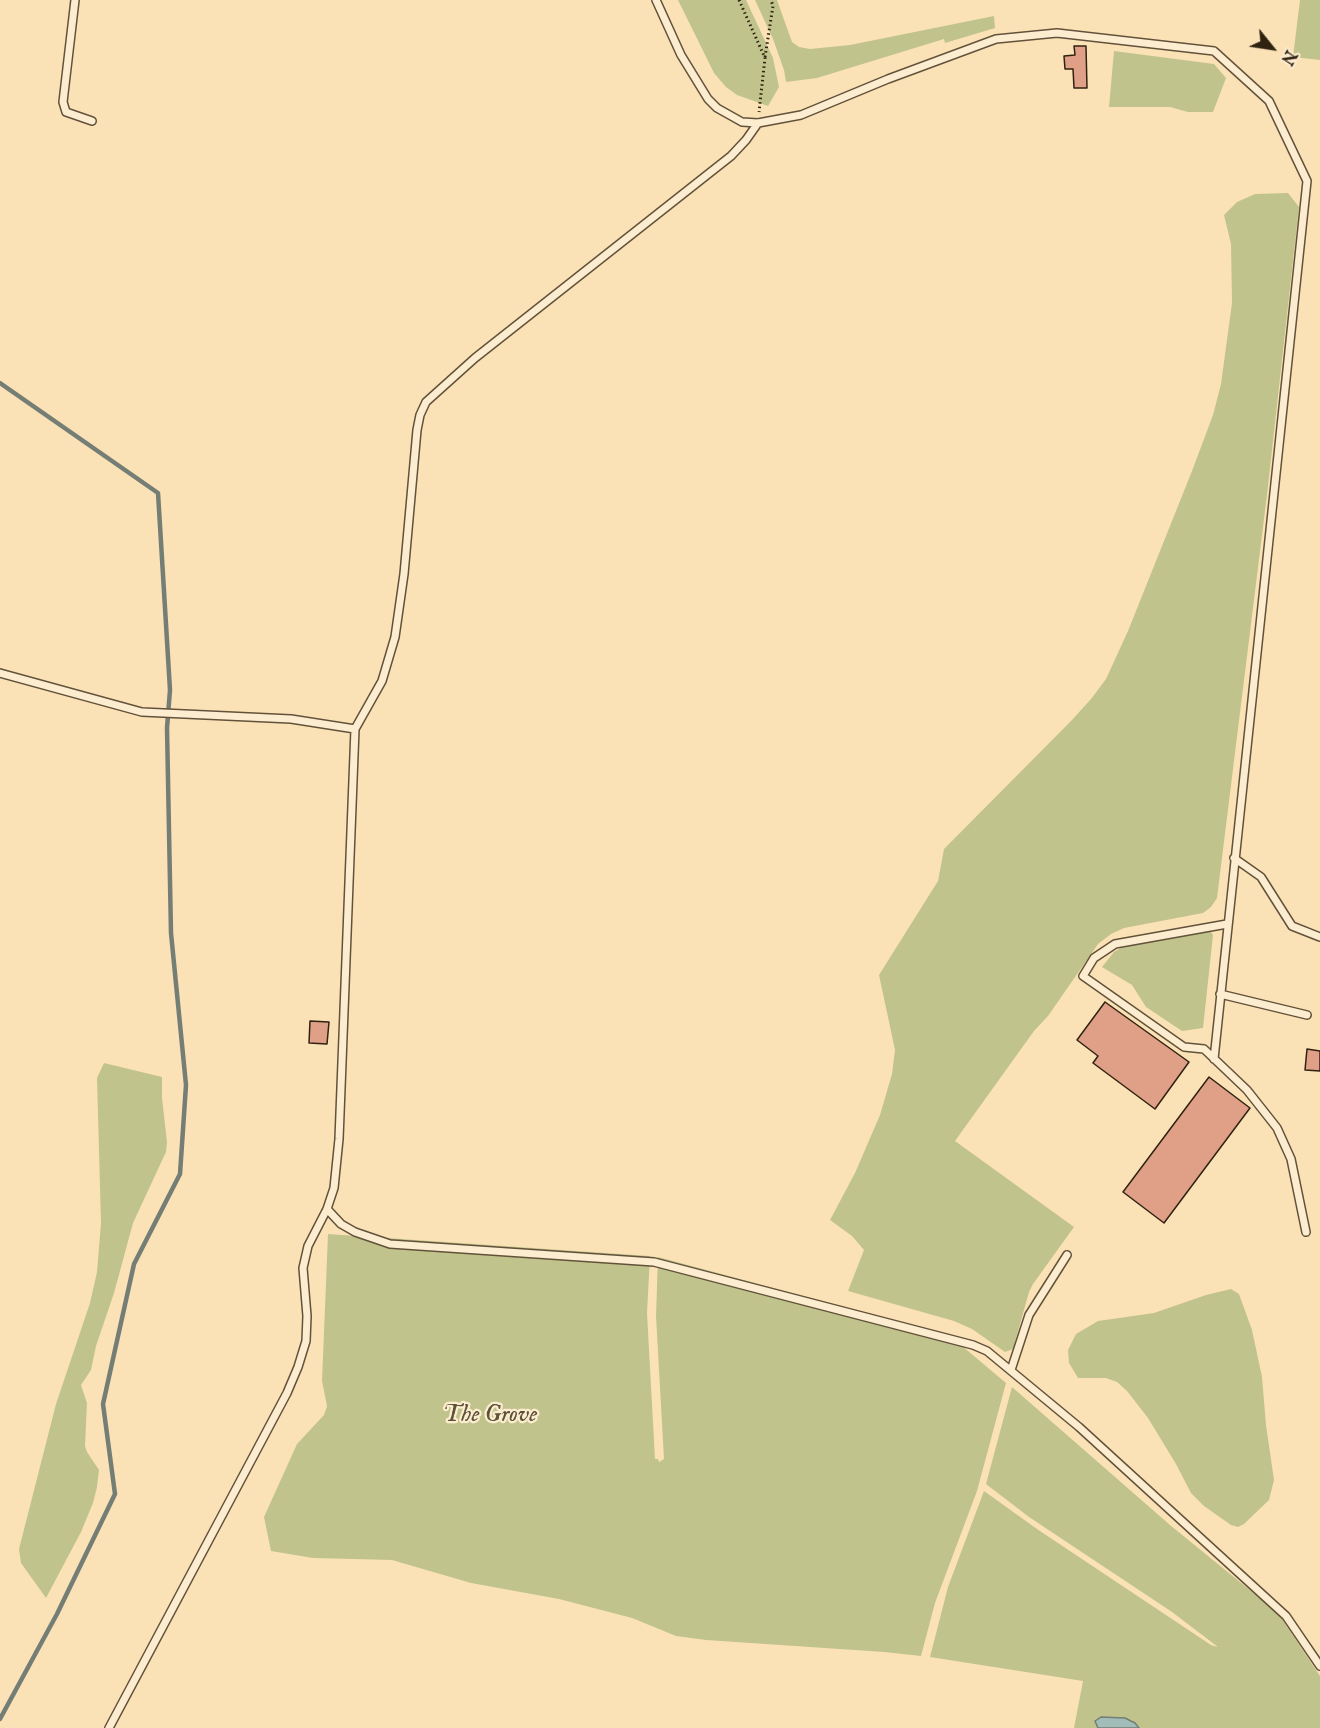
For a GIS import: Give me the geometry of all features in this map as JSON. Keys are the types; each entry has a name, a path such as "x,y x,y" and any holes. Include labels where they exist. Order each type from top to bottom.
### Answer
{"lane":[{"path":"75,0 63,102 66,112 92,122"},
{"path":"656,0 681,55 708,99 717,108 741,122 758,123 801,115 888,79 996,39 1057,33 1214,51 1269,102 1307,181 1214,1059"},
{"path":"109,1728 287,1392 306,1341 307,1316 303,1268 308,1246 327,1209 334,1188 340,1128 356,729 382,681 393,646 404,574 420,415 426,402 475,358 730,156 746,141 758,123"},
{"path":"0,673 142,712 291,719 356,729"},
{"path":"1234,858 1261,877 1292,926 1320,938"},
{"path":"1227,924 1115,944 1094,958 1083,976 1184,1047 1204,1049 1247,1090 1277,1128 1291,1159 1306,1232"},
{"path":"1220,994 1306,1015"},
{"path":"327,1209 341,1224 355,1232 390,1244 654,1262 987,1351 1079,1427 1286,1616 1320,1666"},
{"path":"1011,1370 1029,1315 1067,1255"}],"path":[{"path":"739,0 765,58"},
{"path":"758,123 773,6 771,0"}],"green space":[{"path":"678,0 746,0 773,58 779,87 768,106 737,95 726,87 714,73"},
{"path":"755,0 777,0 792,42 799,47 810,49 850,45 994,16 995,28 945,43 944,39 817,78 786,82 773,39"},
{"path":"1300,0 1320,0 1320,60 1293,57"},
{"path":"1114,51 1214,64 1226,78 1213,112 1188,112 1170,107 1109,107"},
{"path":"1288,193 1299,207 1267,495 1217,898 1203,913 1124,928 1098,944 1048,1016 1034,1031 955,1141 1074,1227 1033,1284 1013,1349 1005,1352 972,1329 954,1321 848,1291 864,1250 852,1236 830,1220 855,1173 880,1115 892,1074 895,1050 879,975 938,881 944,849 1071,721 1106,679 1128,631 1192,471 1213,415 1221,384 1232,303 1231,244 1224,215 1237,202 1255,194"},
{"path":"1205,929 1213,935 1203,1028 1182,1031 1146,1007 1132,985 1102,967 1114,952 1126,945"},
{"path":"104,1063 162,1077 166,1152 133,1223 91,1370 81,1385 87,1403 85,1446 99,1470 97,1487 81,1532 46,1598 21,1563 19,1549 56,1404 90,1303 97,1272 101,1223 97,1078"},
{"name":"The Grove","path":"328,1234 650,1256 647,1313 655,1459 659,1462 664,1459 656,1316 658,1257 949,1335 1006,1383 977,1491 935,1603 921,1656 676,1636 632,1618 559,1599 471,1583 392,1560 313,1558 271,1551 264,1517 297,1444 324,1415 327,1406 322,1381"},
{"path":"1231,1289 1239,1294 1252,1330 1262,1377 1274,1480 1269,1500 1238,1527 1231,1525 1204,1506 1191,1493 1148,1418 1127,1391 1117,1382 1106,1378 1078,1378 1069,1363 1068,1350 1076,1334 1098,1321 1154,1313"},
{"path":"1012,1387 1170,1525 1278,1613 1320,1676 1320,1728 1139,1728 1135,1723 1098,1728 1074,1728 1083,1681 930,1657 948,1587 984,1491 1211,1645 1218,1647 1172,1612 1029,1517 986,1484"}],"water":[{"path":"1101,1717 1125,1718 1139,1728 1098,1728 1095,1721"}],"building":[{"path":"1074,46 1086,46 1087,88 1074,88 1073,69 1065,69 1064,56 1075,55"},
{"path":"1105,1002 1189,1062 1155,1109 1093,1063 1098,1056 1077,1040"},
{"path":"310,1021 329,1022 327,1044 309,1043"},
{"path":"1307,1049 1320,1051 1320,1071 1305,1070"},
{"path":"1209,1077 1250,1108 1164,1223 1123,1192"}],"waterway":[{"path":"0,383 158,493 170,690 167,728 171,933 186,1085 180,1174 134,1264 103,1404 115,1494 57,1614 0,1719"}]}
